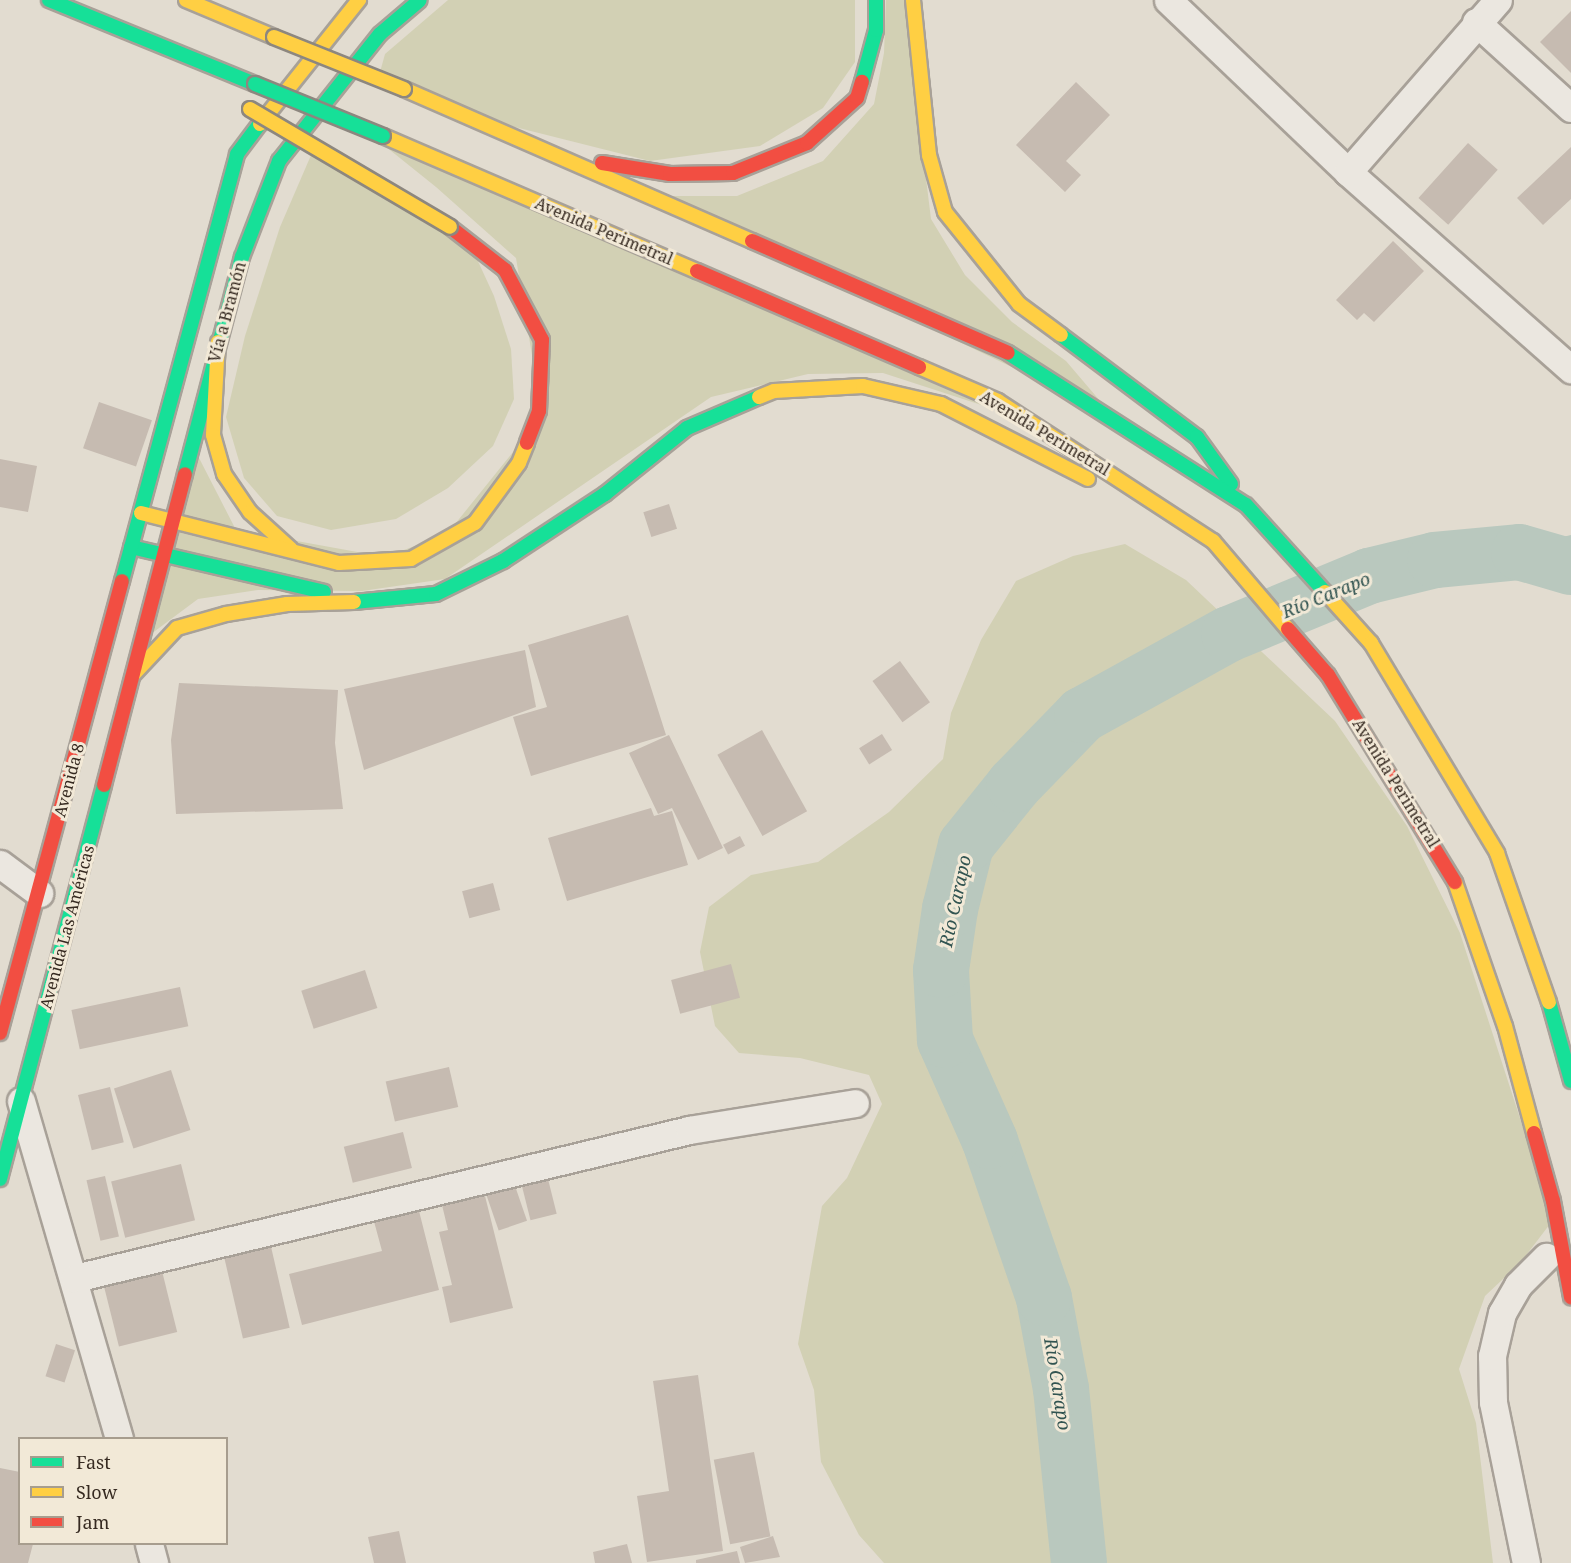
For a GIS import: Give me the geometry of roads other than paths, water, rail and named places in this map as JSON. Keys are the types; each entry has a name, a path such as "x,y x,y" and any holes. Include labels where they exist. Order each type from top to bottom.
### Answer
{"main road":[{"name":"Avenida Perimetral","path":"50,0 383,136 998,400 1213,541 1328,675 1452,873 1505,1026 1553,1201 1571,1297"},
{"path":"186,0 404,89 594,161 670,174 733,173 807,143 856,98 876,30 876,0"},
{"name":"Vía a Bramón","path":"99,667 237,154 359,0"},
{"name":"Vía a Bramón","path":"133,675 162,555 242,257 279,161 380,34 420,0"},
{"path":"914,0 929,155 945,212 1019,304 1197,437 1246,505 1371,643 1497,853 1552,1011 1571,1081"},
{"path":"67,7 179,69"},
{"path":"404,89 1025,360 1246,505"},
{"path":"141,513 339,563 411,559 475,523 519,463 539,411 542,340 505,270 450,227 245,106"},
{"path":"218,342 213,435 224,474 250,512 295,552"},
{"path":"133,675 177,628 226,614 287,604 370,602 436,594 503,561 605,494 687,428 774,390 863,386 942,404 1213,541"},
{"path":"131,547 370,602"},
{"name":"Avenida 8","path":"39,893 99,667"},
{"name":"Avenida Las Américas","path":"0,1179 133,675"},
{"path":"0,1033 39,893"}],"street":[{"path":"1168,0 1348,172 1571,369"},
{"path":"1348,172 1476,22 1498,0"},
{"path":"1476,22 1571,108"},
{"path":"0,864 39,893"},
{"path":"21,1101 75,1278 119,1437"},
{"path":"75,1278 689,1130 855,1103"},
{"path":"1526,1563 1493,1402 1492,1356 1502,1313 1518,1285 1546,1257"},
{"path":"148,1545 154,1563"}],"waterway":[{"path":"1519,552 1571,539"},
{"name":"Río Carapo","path":"1079,1563 1061,1389 1044,1298 990,1141 945,1040 941,970 950,909 966,845 1014,785 1082,715 1229,634 1369,576 1435,560 1519,552 1571,567"}]}
